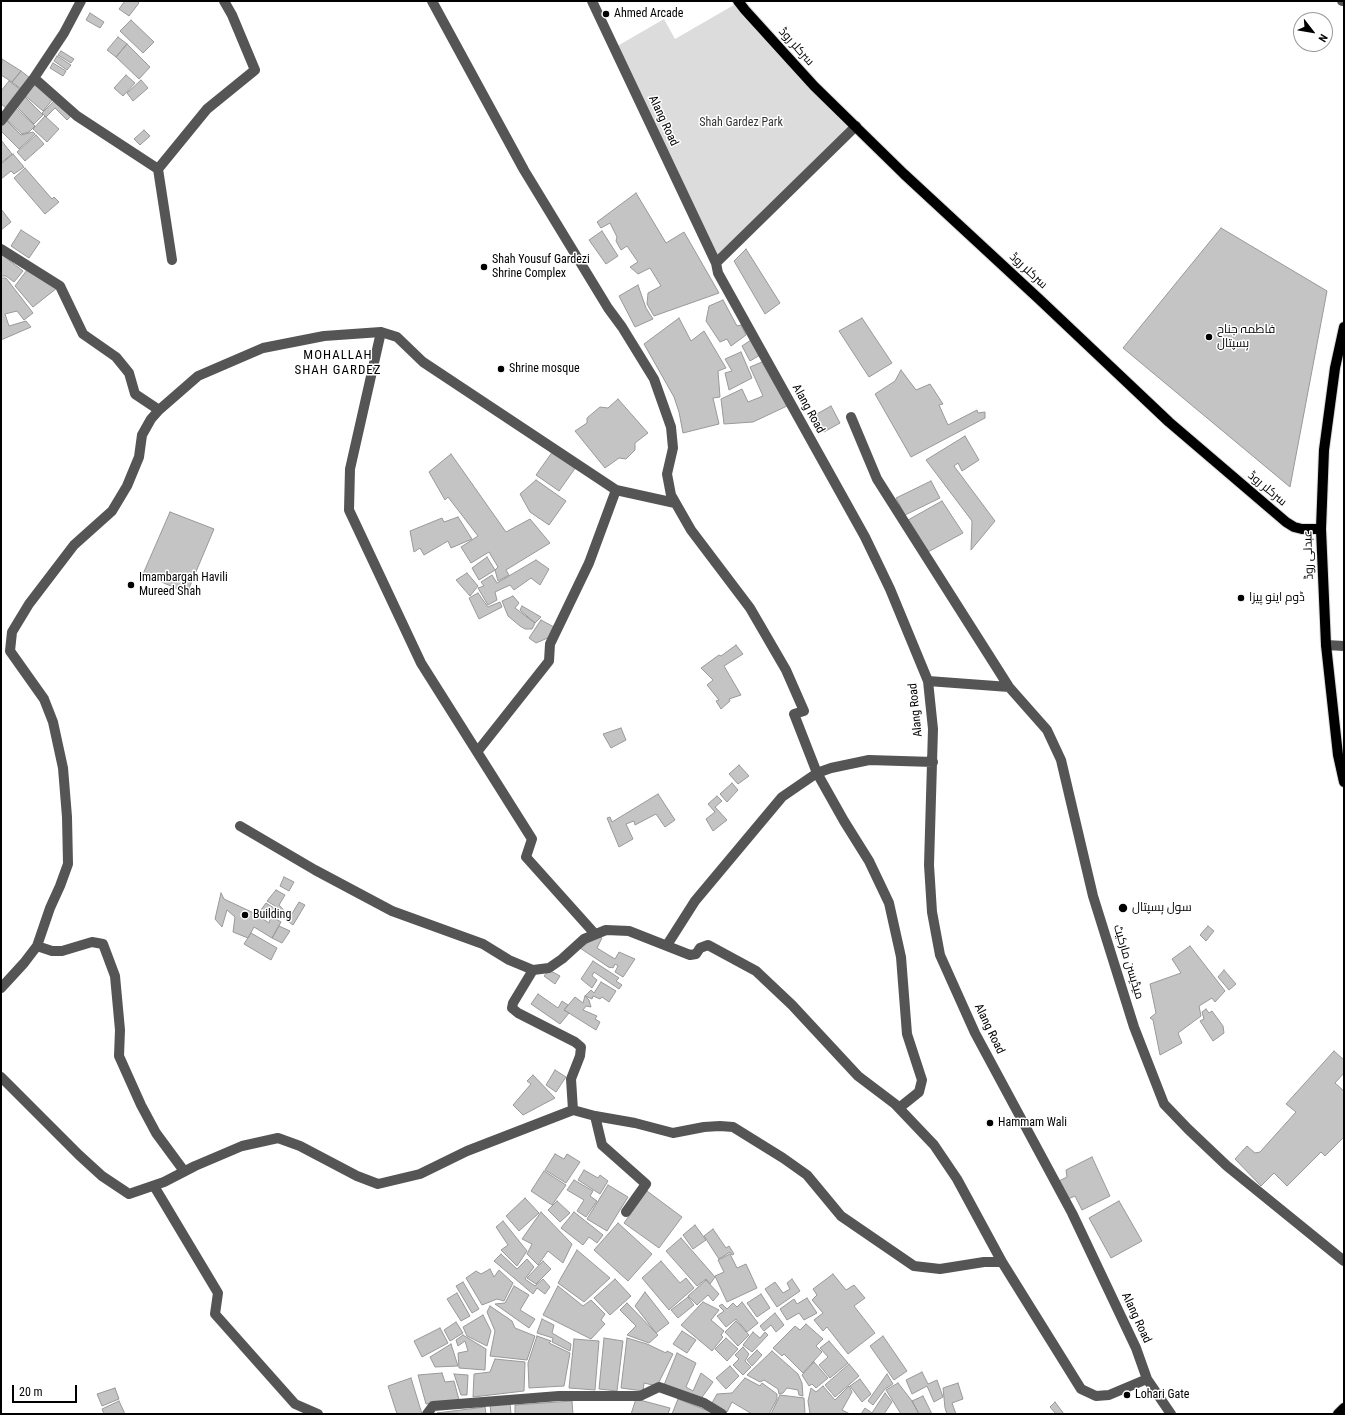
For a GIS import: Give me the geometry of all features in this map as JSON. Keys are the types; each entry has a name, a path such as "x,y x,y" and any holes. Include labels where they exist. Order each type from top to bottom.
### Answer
{"main road":[{"name":"سرکلر روڈ","path":"738,1 814,86 904,174 1039,299 1163,417 1286,522 1294,527 1302,529 1321,529"},
{"name":"عبدلی روڈ","path":"1344,327 1335,368 1324,450 1321,529 1326,646 1338,756 1344,782"},
{"path":"1338,1414 1344,1408"}],"street":[{"path":"1,121 34,78 64,33 81,1"},
{"path":"172,260 158,169 207,109 255,70 224,1"},
{"path":"432,1 524,170 608,308 622,327 654,379 671,427 673,448 667,474 670,494 691,530 750,608 786,670 804,711 794,714 818,773 844,821 869,861 889,903 901,957 907,1034 922,1080 920,1092 899,1108"},
{"name":"Alang Road","path":"592,1 716,263 718,273 865,537 890,589 928,681 933,729 930,865 932,912 940,955 976,1033 1072,1213 1136,1348 1147,1380 1171,1414"},
{"path":"34,78 77,116 158,169"},
{"path":"716,263 856,126"},
{"path":"1,249 60,286 83,334 116,357 129,374 135,394 159,410"},
{"path":"1,988 37,946 50,908 68,864 67,817 63,768 53,722 44,698 10,650 12,632 29,604 74,545 112,511 127,486 139,457 142,435 151,419 159,410 198,376 263,348 324,336 381,332 397,338 423,362 616,490 675,503"},
{"path":"381,332 350,469 349,510 421,663 532,839 526,857 595,934"},
{"name":"میڈیسن مارکیٹ","path":"852,417 877,479 1009,687 1047,730 1060,760 1093,896 1134,1027 1164,1104 1227,1166 1344,1261"},
{"path":"477,752 550,661 550,644 589,564 616,490"},
{"path":"1326,646 1344,646"},
{"path":"928,681 1009,687"},
{"path":"668,945 694,901 782,797 818,773 831,768 869,760 933,762"},
{"path":"240,826 315,870 392,911 483,944 509,960 533,970 548,968 562,959 584,939 606,930 629,931 668,945 690,955 696,954 700,948 708,945 756,971 792,1005 858,1076 899,1108 934,1145 957,1179 1002,1262 1081,1389 1096,1396 1109,1395 1147,1380"},
{"path":"37,946 52,951 62,951 92,942 103,944 115,976 120,1030 119,1056 141,1105 156,1132 184,1171"},
{"path":"533,970 513,1003 512,1008 518,1013 582,1047 580,1056 570,1079 573,1110"},
{"path":"1,1077 78,1155 102,1176 129,1194 154,1186 184,1171 242,1146 278,1138 300,1146 357,1176 378,1184 420,1174 467,1151 573,1110 673,1132 704,1127 733,1127 783,1158 807,1175 841,1216 914,1266 940,1269 984,1262 1002,1262"},
{"path":"595,1116 602,1145 646,1184 626,1212"},
{"path":"154,1186 218,1293 215,1314 295,1404 318,1414"},
{"path":"427,1414 433,1406 559,1396 640,1396 660,1387 704,1404 722,1414"}],"green space":[{"name":"Shah Gardez Park","path":"739,2 856,126 716,263 614,48 664,19 675,39"}],"building":[{"path":"125,1 137,1 139,3 129,16 119,9"},
{"path":"90,13 104,22 100,28 86,20"},
{"path":"131,20 154,42 143,53 120,31"},
{"path":"118,37 127,44 116,57 107,50"},
{"path":"127,44 150,67 139,79 116,57"},
{"path":"61,51 74,59 71,63 58,55"},
{"path":"57,56 71,65 67,70 54,61"},
{"path":"2,59 21,71 12,82 1,75"},
{"path":"53,63 66,71 63,76 50,68"},
{"path":"21,71 30,78 21,89 12,82"},
{"path":"126,75 135,83 123,96 114,88"},
{"path":"141,80 148,88 133,101 127,93"},
{"path":"9,81 21,90 6,108 1,104 1,91"},
{"path":"34,81 54,98 43,111 23,94"},
{"path":"24,96 43,115 34,124 15,105"},
{"path":"56,99 72,115 67,120 55,108 46,117 42,113"},
{"path":"15,107 35,126 29,132 22,134 4,117"},
{"path":"45,116 59,129 47,142 33,129"},
{"path":"5,119 21,135 33,132 35,134 19,149 1,131 1,124"},
{"path":"144,130 150,136 140,145 134,139"},
{"path":"36,135 44,144 25,161 17,152"},
{"path":"1,140 12,154 1,163"},
{"path":"13,154 24,167 14,174 11,171 1,179 1,164"},
{"path":"25,168 52,199 54,197 59,202 45,214 14,178"},
{"path":"636,193 666,243 684,232 719,293 654,316 647,304 648,293 661,286 650,268 638,274 630,267 638,262 627,246 621,250 616,241 617,237 610,223 601,228 597,222"},
{"path":"1,209 11,222 1,230"},
{"path":"1221,228 1327,291 1290,487 1123,348"},
{"path":"21,230 40,242 29,258 11,246"},
{"path":"602,231 618,256 606,264 589,240"},
{"path":"746,249 780,303 765,314 734,261"},
{"path":"1,254 23,271 14,282 6,276 1,276"},
{"path":"27,270 57,288 33,307 15,286"},
{"path":"1,278 6,278 33,313 24,320 17,311 5,314 9,326 26,321 31,327 1,340"},
{"path":"638,285 646,308 653,319 635,327 619,296"},
{"path":"723,300 737,326 741,325 746,335 731,346 727,339 720,342 706,321 709,306"},
{"path":"679,318 691,341 704,331 726,368 718,371 720,397 713,398 719,424 683,433 679,412 674,397 644,344"},
{"path":"862,318 892,363 869,377 839,331"},
{"path":"751,340 760,355 750,361 742,346"},
{"path":"741,352 752,378 729,390 725,373 732,371 725,359"},
{"path":"762,362 787,406 753,422 724,424 721,399 742,389 748,402 763,396 750,367"},
{"path":"901,370 916,390 930,384 943,404 939,405 948,425 977,410 978,413 985,412 985,418 911,457 875,394 895,381"},
{"path":"618,399 648,433 635,443 635,450 626,459 619,458 605,468 575,431 587,423 587,418 600,407 608,408"},
{"path":"831,406 840,423 824,432 815,415"},
{"path":"965,436 979,460 962,471 958,463 954,466 995,521 971,550 972,521 926,460"},
{"path":"553,451 576,467 559,491 536,475"},
{"path":"451,454 506,532 530,519 550,543 506,570 509,575 498,581 495,570 498,567 489,552 471,563 461,547 478,536 448,497 445,500 429,472"},
{"path":"536,480 566,501 549,525 530,512 520,494"},
{"path":"931,481 940,498 905,515 896,498"},
{"path":"942,501 963,533 928,552 908,520"},
{"path":"170,512 214,529 187,593 143,574"},
{"path":"458,517 472,539 451,548 448,541 424,555 420,548 414,552 410,531 442,518 444,522"},
{"path":"487,557 495,570 479,580 472,568"},
{"path":"536,560 549,569 540,585 531,578 514,590 510,585 495,592 497,600 488,605 478,588 484,586 481,582 492,575 497,583"},
{"path":"467,573 478,586 470,596 456,580"},
{"path":"478,593 488,607 500,602 502,607 479,619 469,598"},
{"path":"513,596 519,603 515,608 535,623 532,629 525,629 508,616 502,601"},
{"path":"522,606 541,617 535,623 520,610"},
{"path":"541,620 554,627 550,637 536,643 529,638"},
{"path":"736,645 743,654 724,666 741,695 729,699 730,701 721,709 716,701 719,700 707,685 713,680 701,668"},
{"path":"621,728 626,740 611,748 603,734"},
{"path":"739,765 749,776 738,784 729,774"},
{"path":"732,783 738,790 727,802 720,794"},
{"path":"658,794 675,820 665,827 656,814 635,825 634,821 626,824 633,839 619,847 607,818 610,817 612,822"},
{"path":"717,796 722,801 715,807 727,820 713,831 706,819 715,812 708,804"},
{"name":"Building","path":"284,877 294,882 289,891 280,886"},
{"name":"Building","path":"276,890 285,895 279,905 290,917 299,902 305,905 293,925 275,912 269,918 268,916 263,917 258,914 266,903 277,910 278,908 267,901"},
{"name":"Building","path":"221,893 224,899 256,914 269,923 271,916 281,922 272,938 254,927 248,938 233,932 235,917 227,910 222,927 215,919"},
{"name":"Building","path":"279,926 290,931 282,943 272,938"},
{"path":"1208,926 1214,931 1206,941 1200,935"},
{"name":"Building","path":"251,933 277,948 271,960 244,944"},
{"path":"598,936 602,938 597,948 615,959 619,952 635,959 623,977 615,972 618,966 615,964 613,968 610,968 580,948"},
{"path":"1190,946 1225,991 1215,1002 1212,998 1199,1006 1201,1016 1178,1033 1182,1043 1160,1055 1153,1020 1150,1018 1156,1013 1150,984 1181,973 1172,959"},
{"path":"593,961 619,978 616,981 622,985 619,989 594,972 592,976 597,980 592,988 581,979"},
{"path":"549,970 560,976 555,984 544,976"},
{"path":"1224,970 1236,984 1229,990 1218,977"},
{"path":"601,982 616,991 609,1002 602,997 600,999 593,996 592,999 585,996 591,990 594,993"},
{"path":"538,994 558,1008 562,1001 568,1005 564,1010 569,1013 560,1024 531,1004"},
{"path":"585,996 589,1000 591,1007 586,1006 583,1010 597,1016 595,1019 600,1022 596,1030 564,1010 575,997 583,1003"},
{"path":"1206,1009 1209,1013 1212,1011 1223,1026 1224,1033 1213,1041 1200,1021 1204,1019 1202,1012"},
{"path":"1334,1051 1344,1060 1344,1073 1335,1083 1344,1091 1344,1137 1325,1156 1321,1152 1287,1186 1274,1173 1261,1186 1235,1159 1247,1146 1255,1153 1260,1152 1296,1112 1286,1104"},
{"path":"555,1070 566,1077 556,1092 546,1085"},
{"path":"533,1075 555,1098 523,1115 513,1105 531,1084 527,1081"},
{"path":"555,1154 564,1159 567,1154 580,1162 566,1183 545,1170"},
{"path":"1092,1157 1110,1196 1082,1210 1075,1196 1066,1200 1057,1182 1067,1177 1066,1170"},
{"path":"584,1170 598,1178 600,1175 608,1181 600,1194 578,1180"},
{"path":"544,1171 566,1185 552,1205 531,1191"},
{"path":"574,1180 593,1191 590,1196 597,1201 586,1217 577,1211 584,1200 567,1190"},
{"path":"608,1185 628,1197 607,1231 587,1219"},
{"path":"647,1191 682,1217 659,1248 624,1223"},
{"path":"525,1198 539,1213 519,1231 506,1216"},
{"path":"557,1201 570,1213 560,1222 548,1210"},
{"path":"1119,1201 1142,1241 1111,1258 1089,1218"},
{"path":"541,1212 572,1244 563,1263 548,1251 538,1265 527,1254 532,1244 522,1239"},
{"path":"574,1212 603,1235 597,1243 589,1237 583,1245 561,1228"},
{"path":"503,1221 527,1251 517,1266 501,1250 508,1245 496,1227"},
{"path":"618,1223 652,1254 628,1281 594,1250"},
{"path":"695,1225 706,1240 693,1249 683,1235"},
{"path":"713,1229 726,1248 729,1246 734,1254 732,1255 730,1252 719,1259 704,1236"},
{"path":"681,1238 715,1277 710,1284 706,1279 697,1286 666,1251"},
{"path":"577,1250 610,1278 584,1302 558,1283"},
{"path":"501,1254 517,1269 527,1259 534,1267 525,1279 535,1286 543,1279 550,1287 545,1294 537,1288 533,1294 494,1261"},
{"path":"730,1254 737,1268 746,1264 757,1288 727,1302 715,1276 724,1272 718,1260"},
{"path":"543,1261 551,1269 536,1284 527,1278"},
{"path":"661,1261 680,1283 686,1278 694,1288 669,1310 642,1278"},
{"path":"490,1269 494,1277 499,1270 513,1283 504,1301 497,1299 482,1305 466,1278 476,1271 481,1274"},
{"path":"833,1274 846,1290 854,1285 865,1298 854,1306 875,1333 848,1354 827,1327 823,1331 814,1320 823,1313 812,1300 817,1295 813,1289"},
{"path":"615,1279 631,1296 610,1315 594,1298"},
{"path":"792,1279 800,1291 777,1307 765,1289 775,1282 783,1293 790,1289 787,1283"},
{"path":"706,1280 719,1294 713,1301 708,1295 697,1305 688,1296"},
{"path":"463,1282 479,1309 472,1313 456,1286"},
{"path":"514,1286 529,1295 520,1310 535,1319 529,1328 495,1304 505,1303"},
{"path":"558,1286 583,1306 591,1300 605,1314 601,1320 605,1324 591,1339 543,1315"},
{"path":"645,1292 669,1323 656,1333 635,1306"},
{"path":"457,1293 470,1316 461,1321 447,1299"},
{"path":"761,1294 770,1308 757,1317 747,1303"},
{"path":"688,1297 694,1305 678,1318 671,1310"},
{"path":"807,1298 817,1313 804,1320 799,1313 787,1320 780,1309 794,1299 797,1304"},
{"path":"703,1302 719,1310 711,1320 724,1331 721,1335 723,1337 712,1351 681,1325"},
{"path":"742,1302 758,1323 747,1332 736,1319 726,1327 717,1316 724,1311 719,1306 722,1304 727,1309 733,1303 737,1307"},
{"path":"627,1303 658,1335 649,1343 627,1335 636,1326 620,1310"},
{"path":"490,1306 512,1321 515,1328 535,1336 527,1360 490,1356 495,1331 487,1312"},
{"path":"775,1313 784,1325 776,1332 771,1325 764,1331 760,1326"},
{"path":"483,1315 491,1331 487,1346 467,1336 463,1327"},
{"path":"542,1319 554,1325 552,1333 571,1344 570,1351 552,1342 553,1338 537,1333"},
{"path":"736,1321 749,1335 738,1346 725,1332"},
{"path":"456,1322 463,1333 450,1341 444,1330"},
{"path":"806,1324 823,1339 816,1346 822,1352 803,1373 784,1354 782,1356 773,1348 795,1326 800,1330"},
{"path":"440,1328 448,1343 422,1357 414,1341"},
{"path":"682,1331 696,1340 687,1353 673,1344"},
{"path":"753,1332 760,1338 765,1332 768,1335 752,1352 743,1345"},
{"path":"463,1335 486,1349 485,1370 459,1368 458,1353 468,1351 465,1341 458,1346 456,1340"},
{"path":"537,1336 551,1341 549,1343 570,1353 564,1386 529,1388 528,1363"},
{"path":"883,1336 907,1371 894,1380 870,1346"},
{"path":"604,1338 623,1341 617,1391 599,1389"},
{"path":"627,1338 647,1344 666,1353 667,1351 673,1354 657,1386 644,1383 643,1391 621,1388"},
{"path":"726,1338 738,1349 727,1361 715,1349"},
{"path":"574,1339 599,1341 595,1390 569,1388"},
{"path":"829,1341 848,1363 830,1378 819,1365 828,1357 820,1348"},
{"path":"451,1344 458,1366 435,1367 430,1357"},
{"path":"743,1347 749,1354 745,1361 751,1367 743,1375 733,1365 739,1359 735,1355"},
{"path":"757,1350 762,1355 752,1366 747,1360"},
{"path":"772,1351 798,1374 802,1383 803,1396 799,1395 798,1390 787,1388 783,1393 779,1394 778,1389 764,1380 760,1382 747,1375"},
{"path":"677,1353 696,1363 686,1387 693,1391 701,1373 713,1382 700,1400 664,1385"},
{"path":"495,1359 525,1362 524,1391 473,1397 474,1374 490,1372"},
{"path":"814,1362 828,1378 816,1388 812,1384 809,1386 802,1375"},
{"path":"849,1364 859,1376 835,1397 825,1385"},
{"path":"730,1366 739,1376 726,1389 716,1378"},
{"path":"922,1372 928,1384 937,1380 943,1397 934,1402 927,1386 912,1394 906,1380"},
{"path":"442,1373 445,1382 454,1381 459,1400 426,1404 418,1375"},
{"path":"454,1374 468,1375 467,1395 461,1395"},
{"path":"887,1374 893,1384 885,1389 873,1405 868,1401"},
{"path":"411,1378 422,1414 397,1414 388,1386"},
{"path":"745,1378 760,1386 762,1383 777,1394 777,1399 769,1414 752,1414 732,1402 727,1412 712,1403 717,1394 732,1393"},
{"path":"860,1379 871,1394 862,1402 850,1386"},
{"path":"898,1383 912,1401 919,1414 901,1414 886,1390"},
{"path":"958,1383 963,1399 952,1403 956,1414 947,1414 943,1388"},
{"path":"823,1386 835,1400 849,1386 852,1392 842,1410 850,1414 810,1414 808,1401 811,1388 816,1392"},
{"path":"115,1388 119,1399 102,1406 97,1394"},
{"path":"885,1393 892,1402 884,1414 861,1414 865,1408 872,1413"},
{"path":"780,1395 804,1398 805,1414 771,1414"},
{"path":"923,1396 932,1414 919,1414 912,1401"},
{"path":"636,1399 670,1408 668,1414 631,1414"},
{"path":"678,1399 716,1414 672,1414"},
{"path":"119,1401 125,1414 104,1414 102,1409"},
{"path":"572,1401 573,1414 515,1414 515,1405"},
{"path":"1055,1402 1064,1414 1056,1414 1050,1407"},
{"path":"510,1403 511,1414 491,1414 490,1405"},
{"path":"485,1407 486,1414 437,1413"}],"place":[{"name":"Ahmed Arcade","path":"606,14"},
{"name":"Shah Yousuf Gardezi Shrine Complex","path":"484,267"},
{"name":"فاطمہ جناح ہسپتال","path":"1209,337"},
{"name":"Shrine mosque","path":"501,369"},
{"name":"Imambargah Havili Mureed Shah","path":"131,585"},
{"name":"ڈوم اینو پیزا","path":"1241,598"},
{"name":"سول ہسپتال","path":"1123,908"},
{"name":"Building","path":"245,915"},
{"name":"Hammam Wali","path":"990,1123"},
{"name":"Lohari Gate","path":"1127,1395"}],"district":[{"name":"MOHALLAH SHAH GARDEZ","path":"338,364"}]}
